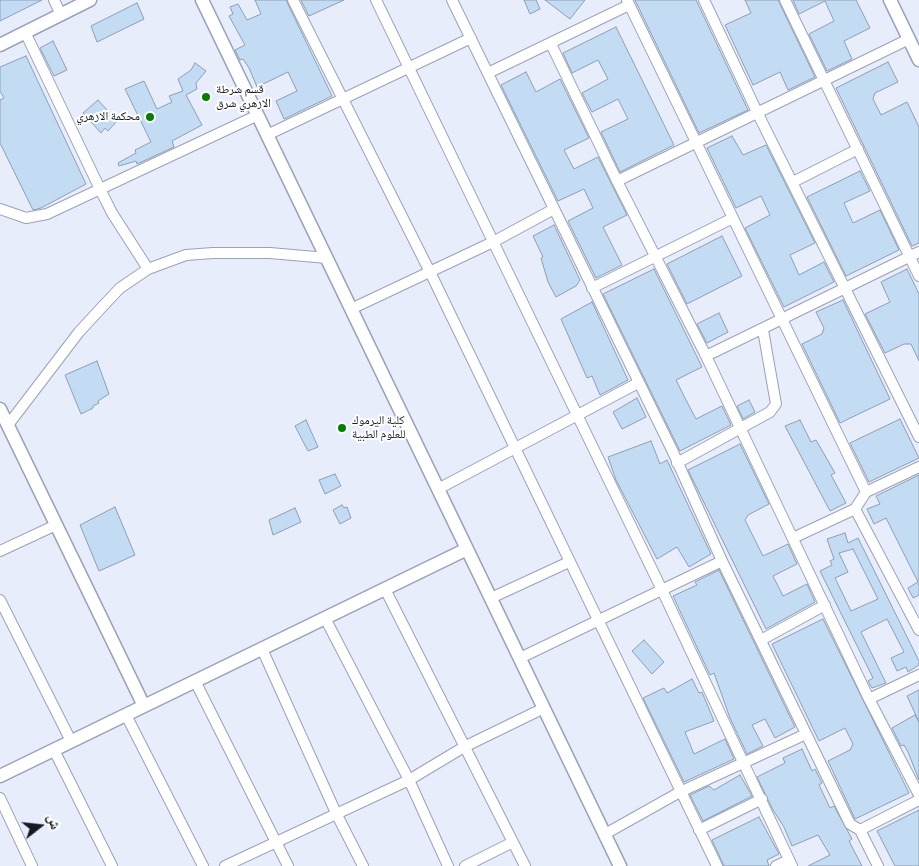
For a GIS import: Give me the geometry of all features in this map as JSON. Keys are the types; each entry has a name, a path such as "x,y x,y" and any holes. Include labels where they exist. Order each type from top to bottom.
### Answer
{"street":[{"path":"54,0 61,15"},
{"path":"0,45 90,0"},
{"path":"202,0 620,866"},
{"path":"293,0 430,272 717,866"},
{"path":"376,0 762,799 790,863 776,866"},
{"path":"704,0 758,114 846,287 919,437"},
{"path":"785,0 858,149 914,254 919,276"},
{"path":"890,0 919,60"},
{"path":"455,1 722,561 850,824 860,830 878,866"},
{"path":"488,73 551,44 628,3 866,492"},
{"path":"26,32 112,213 148,269"},
{"path":"267,135 471,38"},
{"path":"617,181 909,39"},
{"path":"551,44 617,181 706,356 869,699 919,795"},
{"path":"0,209 26,218 48,214 258,115"},
{"path":"793,182 858,149"},
{"path":"351,309 493,242 554,209"},
{"path":"592,288 655,255 733,218"},
{"path":"8,425 79,332 120,288 148,269 186,255 213,253 270,252 327,258"},
{"path":"706,356 914,254"},
{"path":"677,464 770,412 776,404 762,330"},
{"path":"438,489 638,383"},
{"path":"0,409 144,706"},
{"path":"793,538 855,509 866,492 919,467"},
{"path":"855,509 919,630"},
{"path":"0,552 56,525"},
{"path":"1,774 467,549"},
{"path":"520,658 722,561"},
{"path":"491,598 569,562"},
{"path":"385,589 525,866"},
{"path":"0,600 71,741"},
{"path":"761,640 825,605"},
{"path":"325,618 409,780 448,866"},
{"path":"262,649 336,813 363,866"},
{"path":"869,699 919,675"},
{"path":"195,681 288,866"},
{"path":"225,866 409,780 464,747 544,708"},
{"path":"126,715 203,866"},
{"path":"605,834 680,792 806,734"},
{"path":"54,750 112,866"},
{"path":"0,798 32,866"},
{"path":"699,830 762,799"},
{"path":"860,830 919,800"},
{"path":"465,866 513,842"}],"building":[{"path":"0,0 42,0 0,21"},
{"path":"255,0 286,0 332,96 284,119 276,101 297,91 288,72 257,87 249,68 243,59 240,60 235,50 245,45 229,16 233,14 230,7 238,4 247,20 261,14"},
{"path":"301,0 344,0 309,16"},
{"path":"524,0 536,0 540,9 530,14"},
{"path":"545,0 585,0 570,19"},
{"path":"635,0 696,0 748,110 699,133"},
{"path":"745,0 778,0 815,77 788,90 780,72 753,85 725,25 751,13"},
{"path":"793,0 856,0 870,28 844,41 852,59 827,71 809,34 834,21 825,1 799,14"},
{"path":"137,3 144,19 97,42 91,26"},
{"path":"616,27 674,145 620,172 601,132 628,119 618,99 592,112 582,93 608,79 598,60 572,73 563,53"},
{"path":"53,41 67,70 54,76 40,48"},
{"path":"26,56 86,184 41,208 33,210 0,143 0,100 4,98 0,91 0,67"},
{"path":"888,62 898,82 875,93 873,99 881,115 907,102 919,127 919,243 912,246 836,88"},
{"path":"195,63 206,71 196,83 197,89 186,95 202,125 172,141 174,147 137,164 136,161 119,166 118,163 136,153 135,150 151,142 125,89 144,81 157,109 172,102 169,96 183,91 178,79 191,70"},
{"path":"526,72 536,92 560,79 589,138 564,150 574,169 598,157 627,215 603,227 622,265 596,278 568,221 593,208 584,189 558,201 501,85"},
{"path":"98,100 117,121 108,131 105,128 101,133 83,113"},
{"path":"732,136 743,155 766,145 815,243 790,255 799,275 824,262 834,282 784,307 745,228 770,215 761,196 736,208 707,148"},
{"path":"860,171 870,191 844,203 853,223 880,210 899,250 846,276 807,197"},
{"path":"554,225 580,280 576,286 556,297 548,282 541,258 543,257 533,236"},
{"path":"722,236 742,276 687,304 667,264"},
{"path":"654,269 702,367 676,380 696,419 722,406 731,425 680,451 603,294"},
{"path":"907,269 919,294 919,361 911,344 904,344 885,353 865,314 890,302 881,282"},
{"path":"843,300 890,399 840,423 802,344 822,334 824,328 816,312"},
{"path":"592,302 628,380 600,395 592,376 587,378 561,319"},
{"path":"719,313 728,332 707,343 697,324"},
{"path":"97,361 109,394 98,401 99,403 93,406 93,408 81,414 65,375"},
{"path":"637,398 646,417 622,429 613,412"},
{"path":"749,400 755,412 743,419 737,406"},
{"path":"900,419 919,458 869,482 850,443"},
{"path":"306,420 318,447 308,451 295,426"},
{"path":"800,420 811,442 816,440 835,473 831,475 846,503 830,511 785,426"},
{"path":"651,441 660,464 667,460 711,554 689,567 677,547 657,559 616,480 608,457"},
{"path":"740,444 769,504 748,515 745,520 763,556 788,544 797,564 773,576 783,596 807,584 815,602 766,629 688,470"},
{"path":"335,474 341,486 325,494 319,480"},
{"path":"919,475 919,595 913,598 908,588 918,582 886,518 874,524 867,509 880,504 876,496"},
{"path":"342,505 344,508 347,507 351,518 340,524 333,510"},
{"path":"115,507 135,555 99,571 80,525"},
{"path":"295,508 301,522 273,535 269,520"},
{"path":"845,533 848,543 858,538 919,661 919,665 908,672 906,667 897,671 891,658 904,652 887,619 861,632 886,683 872,688 868,681 873,678 820,571 832,565 830,561 834,559 827,539","holes":["853,549 878,599 851,611 835,578 848,572 839,553"]},
{"path":"719,570 795,727 775,738 765,719 752,725 763,746 747,754 730,718 714,673 710,675 673,596 697,585 695,582"},
{"path":"823,619 909,793 855,819 828,761 850,750 853,744 845,728 819,741 772,644"},
{"path":"644,640 664,662 652,674 632,651"},
{"path":"692,679 699,693 702,692 714,721 685,732 694,754 725,739 734,759 684,782 643,698 664,688 667,693"},
{"path":"919,690 919,722 907,696"},
{"path":"915,715 919,722 919,780 908,752 904,745 901,746 892,728"},
{"path":"802,749 812,771 815,769 822,783 819,785 830,808 834,806 852,839 849,841 862,866 808,866 830,855 818,835 792,846 784,827 773,810 757,777 785,763 783,758"},
{"path":"740,775 752,796 703,821 690,795 709,786 714,790"},
{"path":"919,810 919,866 895,866 877,831"},
{"path":"759,817 779,854 767,860 769,866 724,866 712,840"}],"place":[{"name":"قسم شرطة الازهري شرق","path":"206,97"},
{"name":"محكمة الازهري","path":"150,117"},
{"name":"كلية اليرموك للعلوم الطبية","path":"342,428"}]}
